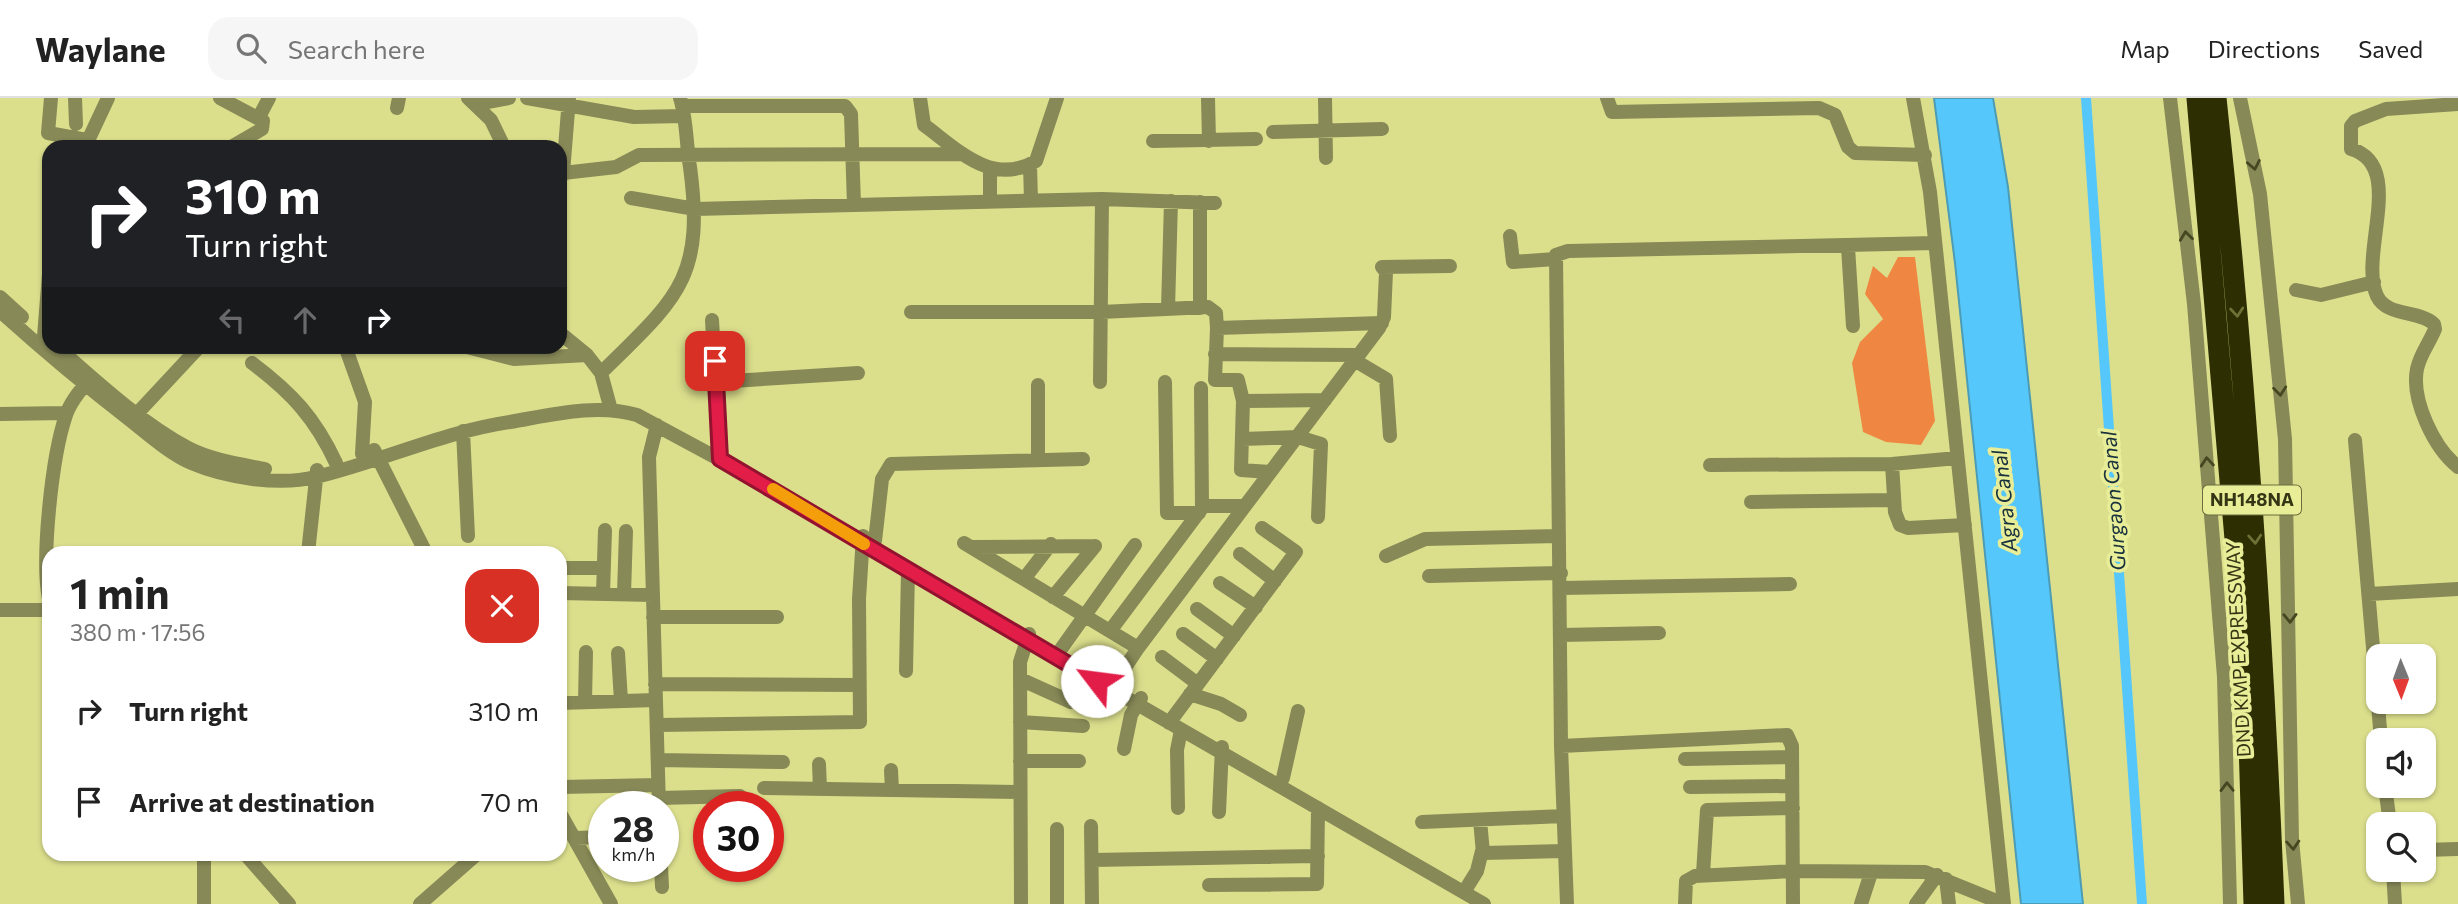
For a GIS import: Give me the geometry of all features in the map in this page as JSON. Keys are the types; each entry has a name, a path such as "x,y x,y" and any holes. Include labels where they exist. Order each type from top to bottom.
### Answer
{"highway":[{"name":"DND KMP EXPRESSWAY","path":"2197,98 2247,678 2254,904"},
{"name":"DND KMP EXPRESSWAY","path":"2216,98 2265,679 2274,904"}],"street":[{"path":"51,98 48,133 75,140"},
{"path":"75,98 76,124"},
{"path":"87,140 108,98"},
{"path":"220,98 263,121 262,129 243,140"},
{"path":"259,117 269,98"},
{"path":"473,101 509,98"},
{"path":"527,98 569,102 634,117 706,102 845,106 851,114 854,205"},
{"path":"920,98 924,125 974,163 990,168 1030,164 1036,160 1057,98"},
{"path":"1208,98 1209,141"},
{"path":"1325,98 1326,158"},
{"path":"1607,98 1612,112 1819,108 1835,116 1848,147 1855,153 1925,155"},
{"path":"1685,904 1686,881 1703,874 1794,871 1941,877 2004,904 1935,243 1925,155 1913,98"},
{"path":"2170,98 2194,304 2224,677 2230,904"},
{"path":"2240,98 2260,194 2285,439 2292,839 2298,904"},
{"path":"2456,98 2458,119"},
{"path":"473,101 491,120 501,140"},
{"path":"565,140 569,102"},
{"path":"2458,104 2386,109 2365,116 2351,126 2351,149 2368,158 2379,177 2374,282 2376,295 2385,305 2434,324 2435,329 2417,369 2419,397 2442,452 2458,467"},
{"path":"601,373 661,311 686,276 694,246 695,209 682,107"},
{"path":"1273,132 1382,128"},
{"path":"1153,141 1256,139"},
{"path":"567,175 616,167 639,155 962,154"},
{"path":"1030,164 1031,201"},
{"path":"990,168 990,202"},
{"path":"631,198 695,209 1102,199 1207,202 1200,308"},
{"path":"1100,382 1102,199"},
{"path":"1168,309 1171,201"},
{"path":"1510,236 1513,262 1555,259"},
{"path":"1567,904 1561,746 1558,297 1555,259 1559,253 1567,251 1848,247 1935,243"},
{"path":"1848,247 1853,326"},
{"path":"1113,686 1138,648 1382,323 1386,272 1382,267 1450,266"},
{"path":"2296,290 2321,295 2374,282"},
{"path":"0,297 42,335"},
{"path":"911,312 1101,312 1213,308 1217,328 1215,380 1238,380 1243,401 1241,470 1270,472"},
{"path":"0,310 42,344"},
{"path":"712,320 720,455"},
{"path":"1217,328 1382,323"},
{"path":"567,338 587,355 601,373 611,406"},
{"path":"55,354 134,417 189,448 207,462 270,470 317,473 475,420 611,406 648,411 1175,723 1278,778 1326,809 1466,889 1498,904"},
{"path":"63,354 88,381"},
{"path":"134,417 193,354"},
{"path":"348,354 365,402 371,454 422,546"},
{"path":"494,354 513,359 587,355"},
{"path":"1215,354 1356,357 1386,379 1390,436"},
{"path":"252,363 289,391 323,434 336,463"},
{"path":"716,382 858,373"},
{"path":"48,546 55,459 66,413 88,381"},
{"path":"1165,382 1167,513 1244,506"},
{"path":"1038,385 1038,460"},
{"path":"1110,631 1201,509 1201,388"},
{"path":"1243,401 1325,400"},
{"path":"317,473 336,463 463,431 611,406 637,415 720,455"},
{"path":"0,414 66,413"},
{"path":"657,425 649,457 659,791"},
{"path":"463,431 468,536"},
{"path":"1242,439 1298,437 1316,441 1323,448 1318,517"},
{"path":"2355,440 2380,728"},
{"path":"1710,465 1892,464 1958,458"},
{"path":"657,725 860,722 859,685 867,539 882,479 891,464 1083,459"},
{"path":"1892,464 1896,519 1903,527 1965,525"},
{"path":"309,546 317,473"},
{"path":"1751,502 1894,500"},
{"path":"1178,808 1175,723 1194,689 1296,552 1262,528"},
{"path":"603,594 605,530"},
{"path":"624,594 626,531"},
{"path":"1386,556 1425,539 1559,536"},
{"path":"1024,579 1051,544"},
{"path":"1053,597 1095,545 968,545 1053,597 1138,648"},
{"path":"1061,649 1135,545"},
{"path":"1240,554 1275,581"},
{"path":"567,568 604,568"},
{"path":"906,671 913,570"},
{"path":"1429,576 1790,584"},
{"path":"1220,583 1256,607"},
{"path":"2369,594 2458,589"},
{"path":"567,593 653,595"},
{"path":"1198,609 1234,636"},
{"path":"0,610 42,610"},
{"path":"653,617 777,617"},
{"path":"1561,635 1659,633"},
{"path":"1183,634 1217,659"},
{"path":"1028,635 1061,649 1113,686"},
{"path":"1021,904 1020,657 1028,635"},
{"path":"585,702 586,652"},
{"path":"618,653 621,701"},
{"path":"1163,657 1194,689 1240,715"},
{"path":"1020,679 1071,702"},
{"path":"656,684 859,685"},
{"path":"567,703 656,700"},
{"path":"1124,750 1139,701"},
{"path":"1278,778 1298,711"},
{"path":"1020,722 1083,726"},
{"path":"1561,746 1783,734 1789,737 1792,757 1793,904"},
{"path":"1219,812 1222,747"},
{"path":"1685,759 1792,757"},
{"path":"658,760 783,762"},
{"path":"1020,761 1079,761"},
{"path":"819,764 820,789"},
{"path":"891,770 892,790"},
{"path":"1690,787 1792,786"},
{"path":"567,788 600,791"},
{"path":"764,788 1020,792"},
{"path":"1703,874 1707,810 1793,808"},
{"path":"1209,885 1315,885 1326,809"},
{"path":"1422,822 1563,816"},
{"path":"1466,889 1477,871 1482,851 1480,820"},
{"path":"1091,826 1092,904"},
{"path":"1057,829 1057,904"},
{"path":"569,835 588,836"},
{"path":"569,835 611,904"},
{"path":"2436,849 2458,849"},
{"path":"1482,851 1563,851"},
{"path":"1092,860 1318,856"},
{"path":"204,861 204,904"},
{"path":"251,861 289,904"},
{"path":"420,904 469,861"},
{"path":"1861,904 1871,873"},
{"path":"1916,904 1941,877"},
{"path":"1941,877 1949,904"},
{"path":"662,882 662,887"},
{"path":"2394,882 2395,904"},
{"path":"1466,889 1484,904"}],"shaded area":[{"path":"1898,257 1915,257 1935,421 1921,445 1886,442 1863,432 1852,363 1860,342 1883,319 1865,294 1873,266 1887,278"}],"water":[{"name":"Agra Canal","path":"1934,98 1993,98 2008,187 2083,904 2021,904 1955,263"}],"waterway":[{"name":"Gurgaon Canal","path":"2086,98 2142,904"}],"slow traffic":[{"path":"773,489 864,544"}],"route":[{"path":"715,361 720,459 1097,681"}]}
